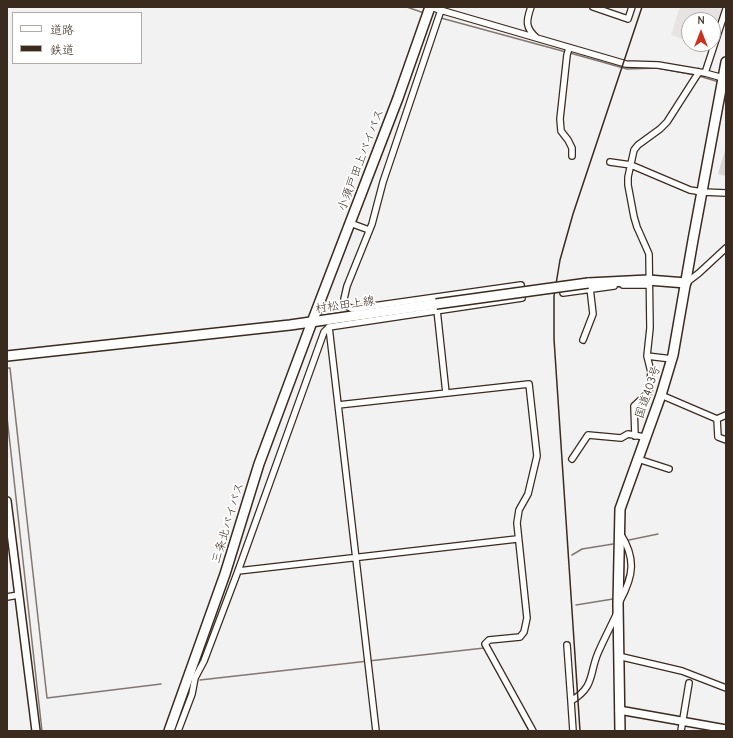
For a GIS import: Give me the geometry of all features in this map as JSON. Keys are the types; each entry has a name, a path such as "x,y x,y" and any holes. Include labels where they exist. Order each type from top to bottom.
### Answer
{"main road":[{"name":"小須戸田上バイパス","path":"312,322 400,91 430,7"},
{"name":"国道403号","path":"620,731 618,656 618,530 620,509 672,359 726,62"},
{"name":"村松田上線","path":"7,356 312,322 589,286 648,282 686,283"},
{"name":"三条北バイパス","path":"169,731 225,574 259,464 312,322"}],"street":[{"path":"430,7 538,40 626,64 658,65 702,72 724,79"},
{"path":"531,7 527,25 530,32 538,40"},
{"path":"593,7 628,19 632,7"},
{"path":"635,436 634,406 649,392 651,372 647,356 650,328 648,282 649,254 637,227 628,185 628,177 632,165 634,150 638,145 667,122 693,80 702,72 726,9"},
{"path":"178,731 192,694 195,678 204,661 238,571 324,332 329,327 436,307 522,298 521,285 352,309 347,306 344,299 347,286 369,230 383,182 441,10"},
{"path":"569,48 560,119 561,131 572,148 572,156"},
{"path":"610,162 632,165 690,190 726,193"},
{"path":"350,223 369,230"},
{"path":"686,283 726,248"},
{"path":"562,292 589,286 593,314 583,340"},
{"path":"436,307 446,393"},
{"path":"329,327 376,731"},
{"path":"647,356 672,359"},
{"path":"338,404 529,384 537,456 528,494 519,510 517,523 527,618 524,632 520,637 489,640 485,644 533,731"},
{"path":"660,394 717,419 726,415"},
{"path":"717,419 718,437 726,440"},
{"path":"572,459 588,435 621,438 628,434 644,438"},
{"path":"638,459 669,470"},
{"path":"7,501 36,731"},
{"path":"571,701 584,692 591,681 597,655 632,573 628,545 618,530"},
{"path":"238,571 518,539"},
{"path":"7,597 18,596"},
{"path":"567,645 573,731"},
{"path":"618,656 682,671 726,688"},
{"path":"681,731 689,683"},
{"path":"619,710 726,730"}],"shaded area":[{"path":"680,7 716,7 726,10 721,25 721,12 681,12 681,38 671,35"},
{"path":"726,147 726,176 718,174"}],"waterway":[{"path":"407,7 424,13"},
{"path":"441,18 566,52"},
{"path":"570,53 627,69 657,68 695,75"},
{"path":"699,76 719,82"},
{"path":"7,368 10,368 47,698 161,684"},
{"path":"7,417 42,731"},
{"path":"629,540 658,534"},
{"path":"572,555 582,549 613,544"},
{"path":"623,587 627,575"},
{"path":"576,605 613,599"},
{"path":"200,680 484,648 529,731"}],"railway":[{"path":"580,731 554,339 554,296 560,260 573,214 642,7"}]}
